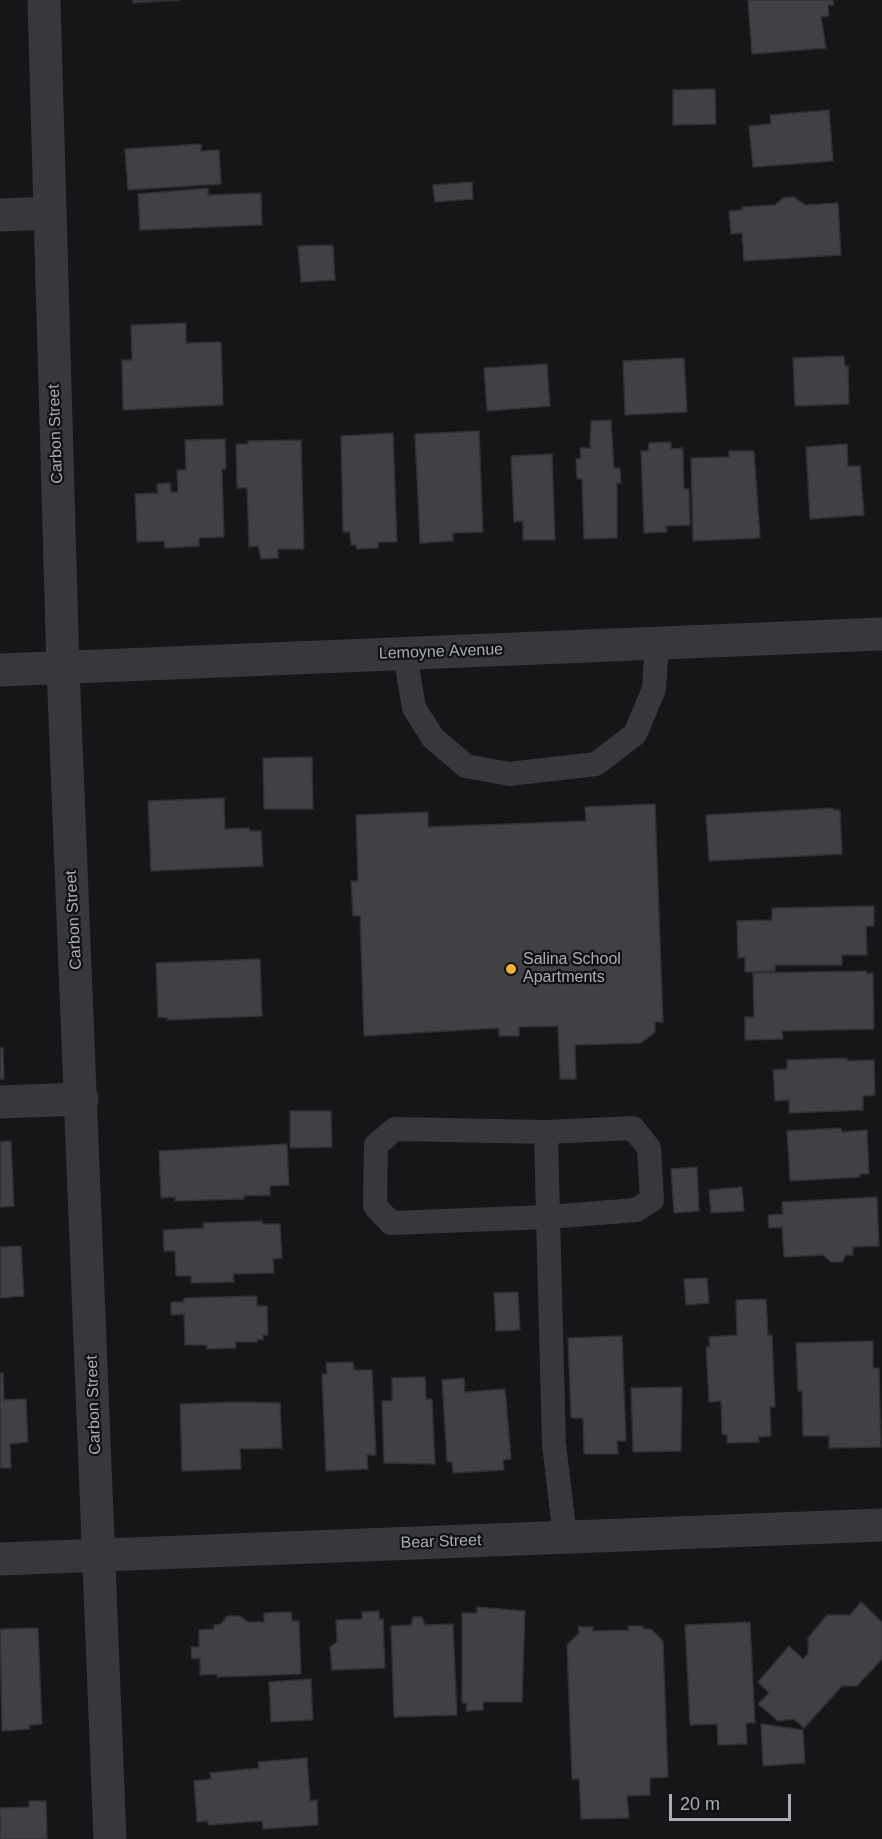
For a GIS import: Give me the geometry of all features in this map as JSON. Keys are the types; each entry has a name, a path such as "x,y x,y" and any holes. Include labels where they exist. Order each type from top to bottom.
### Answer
{"street":[{"name":"Carbon Street","path":"44,0 63,668 110,1839"},
{"path":"0,215 50,213"},
{"name":"Lemoyne Avenue","path":"0,670 882,634"},
{"path":"0,1102 82,1099"},
{"name":"Bear Street","path":"0,1559 882,1525"}],"lane":[{"path":"405,654 414,708 433,738 466,766 508,774 596,764 635,734 654,689 657,643"},
{"path":"633,1128 650,1148 652,1200 636,1210 548,1217 391,1223 375,1206 376,1145 395,1129 546,1132 633,1128"},
{"path":"546,1132 554,1444 565,1537"}],"building":[{"path":"133,0 181,0 133,3"},
{"path":"748,0 833,0 834,5 828,5 829,16 821,17 826,48 752,54"},
{"path":"715,89 716,124 673,125 673,90"},
{"path":"829,110 833,161 753,167 749,126 771,124 770,115"},
{"path":"201,144 201,151 219,150 221,184 128,190 125,149"},
{"path":"472,182 473,199 435,202 433,185"},
{"path":"208,188 208,195 261,193 262,225 140,230 138,194"},
{"path":"794,197 805,205 838,203 841,255 744,261 742,233 731,234 729,211 742,210 742,207 775,205 783,198"},
{"path":"333,245 335,280 301,282 298,246"},
{"path":"186,323 186,343 221,342 223,405 123,410 122,360 132,360 131,325"},
{"path":"844,356 845,366 848,366 849,404 795,406 793,358"},
{"path":"684,358 687,412 625,415 623,361"},
{"path":"547,364 550,406 487,411 484,368"},
{"path":"611,420 614,468 620,468 621,483 617,483 617,538 584,539 582,479 577,479 576,459 581,458 580,448 590,448 591,421"},
{"path":"479,431 483,532 453,533 453,541 420,543 415,434"},
{"path":"393,433 397,542 378,542 378,548 357,549 356,545 351,545 350,532 343,532 341,436"},
{"path":"225,439 226,469 222,469 224,537 199,538 199,546 165,548 164,541 137,542 135,494 158,493 157,484 170,483 171,492 178,492 177,470 186,470 185,440"},
{"path":"301,440 304,549 278,549 278,558 261,559 258,546 249,547 247,488 237,488 236,444 248,444 248,441"},
{"path":"671,442 671,449 683,448 684,489 689,489 690,525 666,526 667,532 644,533 641,451 648,451 649,443"},
{"path":"847,444 848,466 860,466 864,515 810,519 806,447"},
{"path":"729,451 754,451 760,538 693,541 691,458 729,457"},
{"path":"552,454 555,540 523,540 523,521 514,522 511,456"},
{"path":"312,757 313,809 264,809 263,758"},
{"path":"224,798 225,829 249,828 250,831 261,831 263,866 151,871 148,801"},
{"name":"Salina School Apartments","path":"655,804 663,1022 655,1022 655,1032 641,1043 575,1045 576,1079 560,1079 558,1026 519,1027 519,1036 499,1036 499,1028 364,1036 360,916 353,916 351,881 358,881 356,815 428,812 428,827 586,821 585,807"},
{"path":"833,808 833,810 840,810 842,854 709,861 706,815"},
{"path":"874,906 874,926 866,926 867,955 842,955 842,965 775,965 775,971 745,972 745,957 738,958 737,921 772,920 772,908"},
{"path":"260,959 262,1016 167,1020 168,1018 158,1017 156,963"},
{"path":"867,971 867,974 873,973 874,1029 782,1031 783,1039 745,1040 745,1017 754,1017 753,973"},
{"path":"0,1048 3,1048 4,1079 0,1079"},
{"path":"848,1058 847,1061 874,1060 875,1095 863,1096 863,1110 789,1113 789,1100 775,1101 773,1070 787,1069 787,1060"},
{"path":"290,1111 331,1111 332,1147 290,1148"},
{"path":"841,1128 842,1132 867,1130 869,1174 860,1174 860,1177 790,1181 787,1131"},
{"path":"11,1141 14,1206 0,1207 0,1142"},
{"path":"287,1144 289,1185 270,1186 270,1195 244,1196 244,1199 175,1201 175,1197 161,1198 159,1151"},
{"path":"697,1167 699,1211 674,1213 671,1169"},
{"path":"742,1187 744,1211 711,1213 709,1190"},
{"path":"877,1197 879,1246 853,1247 853,1255 846,1255 842,1262 831,1262 823,1255 784,1257 782,1227 769,1228 768,1215 783,1214 782,1202"},
{"path":"262,1221 262,1224 280,1224 282,1258 273,1259 274,1273 233,1274 234,1282 191,1283 191,1276 176,1276 175,1251 164,1251 163,1230 204,1228 203,1223"},
{"path":"21,1246 24,1296 0,1298 0,1247"},
{"path":"707,1278 709,1303 686,1305 684,1279"},
{"path":"518,1292 520,1330 496,1331 494,1293"},
{"path":"257,1296 257,1306 267,1306 268,1335 263,1335 263,1340 257,1339 257,1342 235,1342 236,1348 207,1349 207,1345 185,1345 184,1314 171,1315 171,1302 184,1302 184,1298"},
{"path":"766,1299 768,1335 772,1335 775,1407 770,1407 771,1436 758,1437 759,1442 727,1443 727,1435 722,1434 721,1401 709,1402 706,1347 710,1347 709,1337 737,1335 736,1300"},
{"path":"622,1336 626,1441 617,1441 618,1454 584,1454 583,1418 571,1418 568,1338"},
{"path":"873,1341 873,1368 879,1368 881,1447 829,1448 829,1436 803,1436 802,1391 798,1391 796,1343"},
{"path":"353,1362 354,1370 372,1370 376,1455 367,1455 368,1469 326,1471 322,1374 327,1374 326,1363"},
{"path":"0,1373 3,1373 4,1400 26,1399 28,1442 10,1444 11,1468 0,1468"},
{"path":"425,1377 426,1399 432,1399 435,1464 384,1463 382,1401 392,1401 392,1378"},
{"path":"464,1378 465,1392 505,1389 511,1459 503,1460 504,1470 453,1473 452,1462 447,1462 442,1380"},
{"path":"682,1387 681,1451 633,1452 631,1388"},
{"path":"280,1403 282,1448 240,1449 241,1469 182,1471 180,1404"},
{"path":"861,1602 882,1622 882,1659 857,1686 842,1686 804,1728 794,1719 778,1721 758,1704 769,1693 758,1682 789,1646 803,1659 808,1654 808,1638 827,1615 850,1615"},
{"path":"477,1607 525,1611 522,1702 483,1702 483,1710 466,1711 467,1703 462,1703 462,1613 477,1613"},
{"path":"379,1611 379,1619 383,1619 385,1668 332,1670 330,1647 337,1642 336,1620 362,1619 362,1612"},
{"path":"291,1612 292,1621 299,1621 301,1674 217,1677 217,1674 200,1675 200,1658 192,1659 191,1647 199,1647 199,1630 214,1629 214,1625 221,1624 227,1616 240,1616 248,1622 264,1622 264,1613"},
{"path":"413,1617 422,1617 425,1625 453,1624 457,1715 394,1717 391,1626 411,1625"},
{"path":"750,1622 755,1723 746,1723 747,1744 718,1745 717,1724 690,1725 685,1625"},
{"path":"628,1626 643,1626 643,1629 651,1629 663,1641 668,1777 650,1778 650,1795 627,1796 629,1818 581,1819 579,1779 572,1779 567,1645 579,1633 578,1627 593,1627 593,1631 629,1630"},
{"path":"38,1628 42,1724 29,1725 30,1729 2,1731 0,1629"},
{"path":"311,1679 313,1720 271,1722 269,1682"},
{"path":"761,1724 803,1730 805,1763 763,1766"},
{"path":"307,1758 310,1801 317,1800 318,1825 263,1829 262,1821 208,1825 208,1821 197,1822 194,1781 211,1779 210,1773 259,1768 258,1762"},
{"path":"29,1801 46,1801 47,1839 0,1839 0,1808 29,1807"}],"place":[{"name":"Salina School Apartments","path":"511,969"}]}
